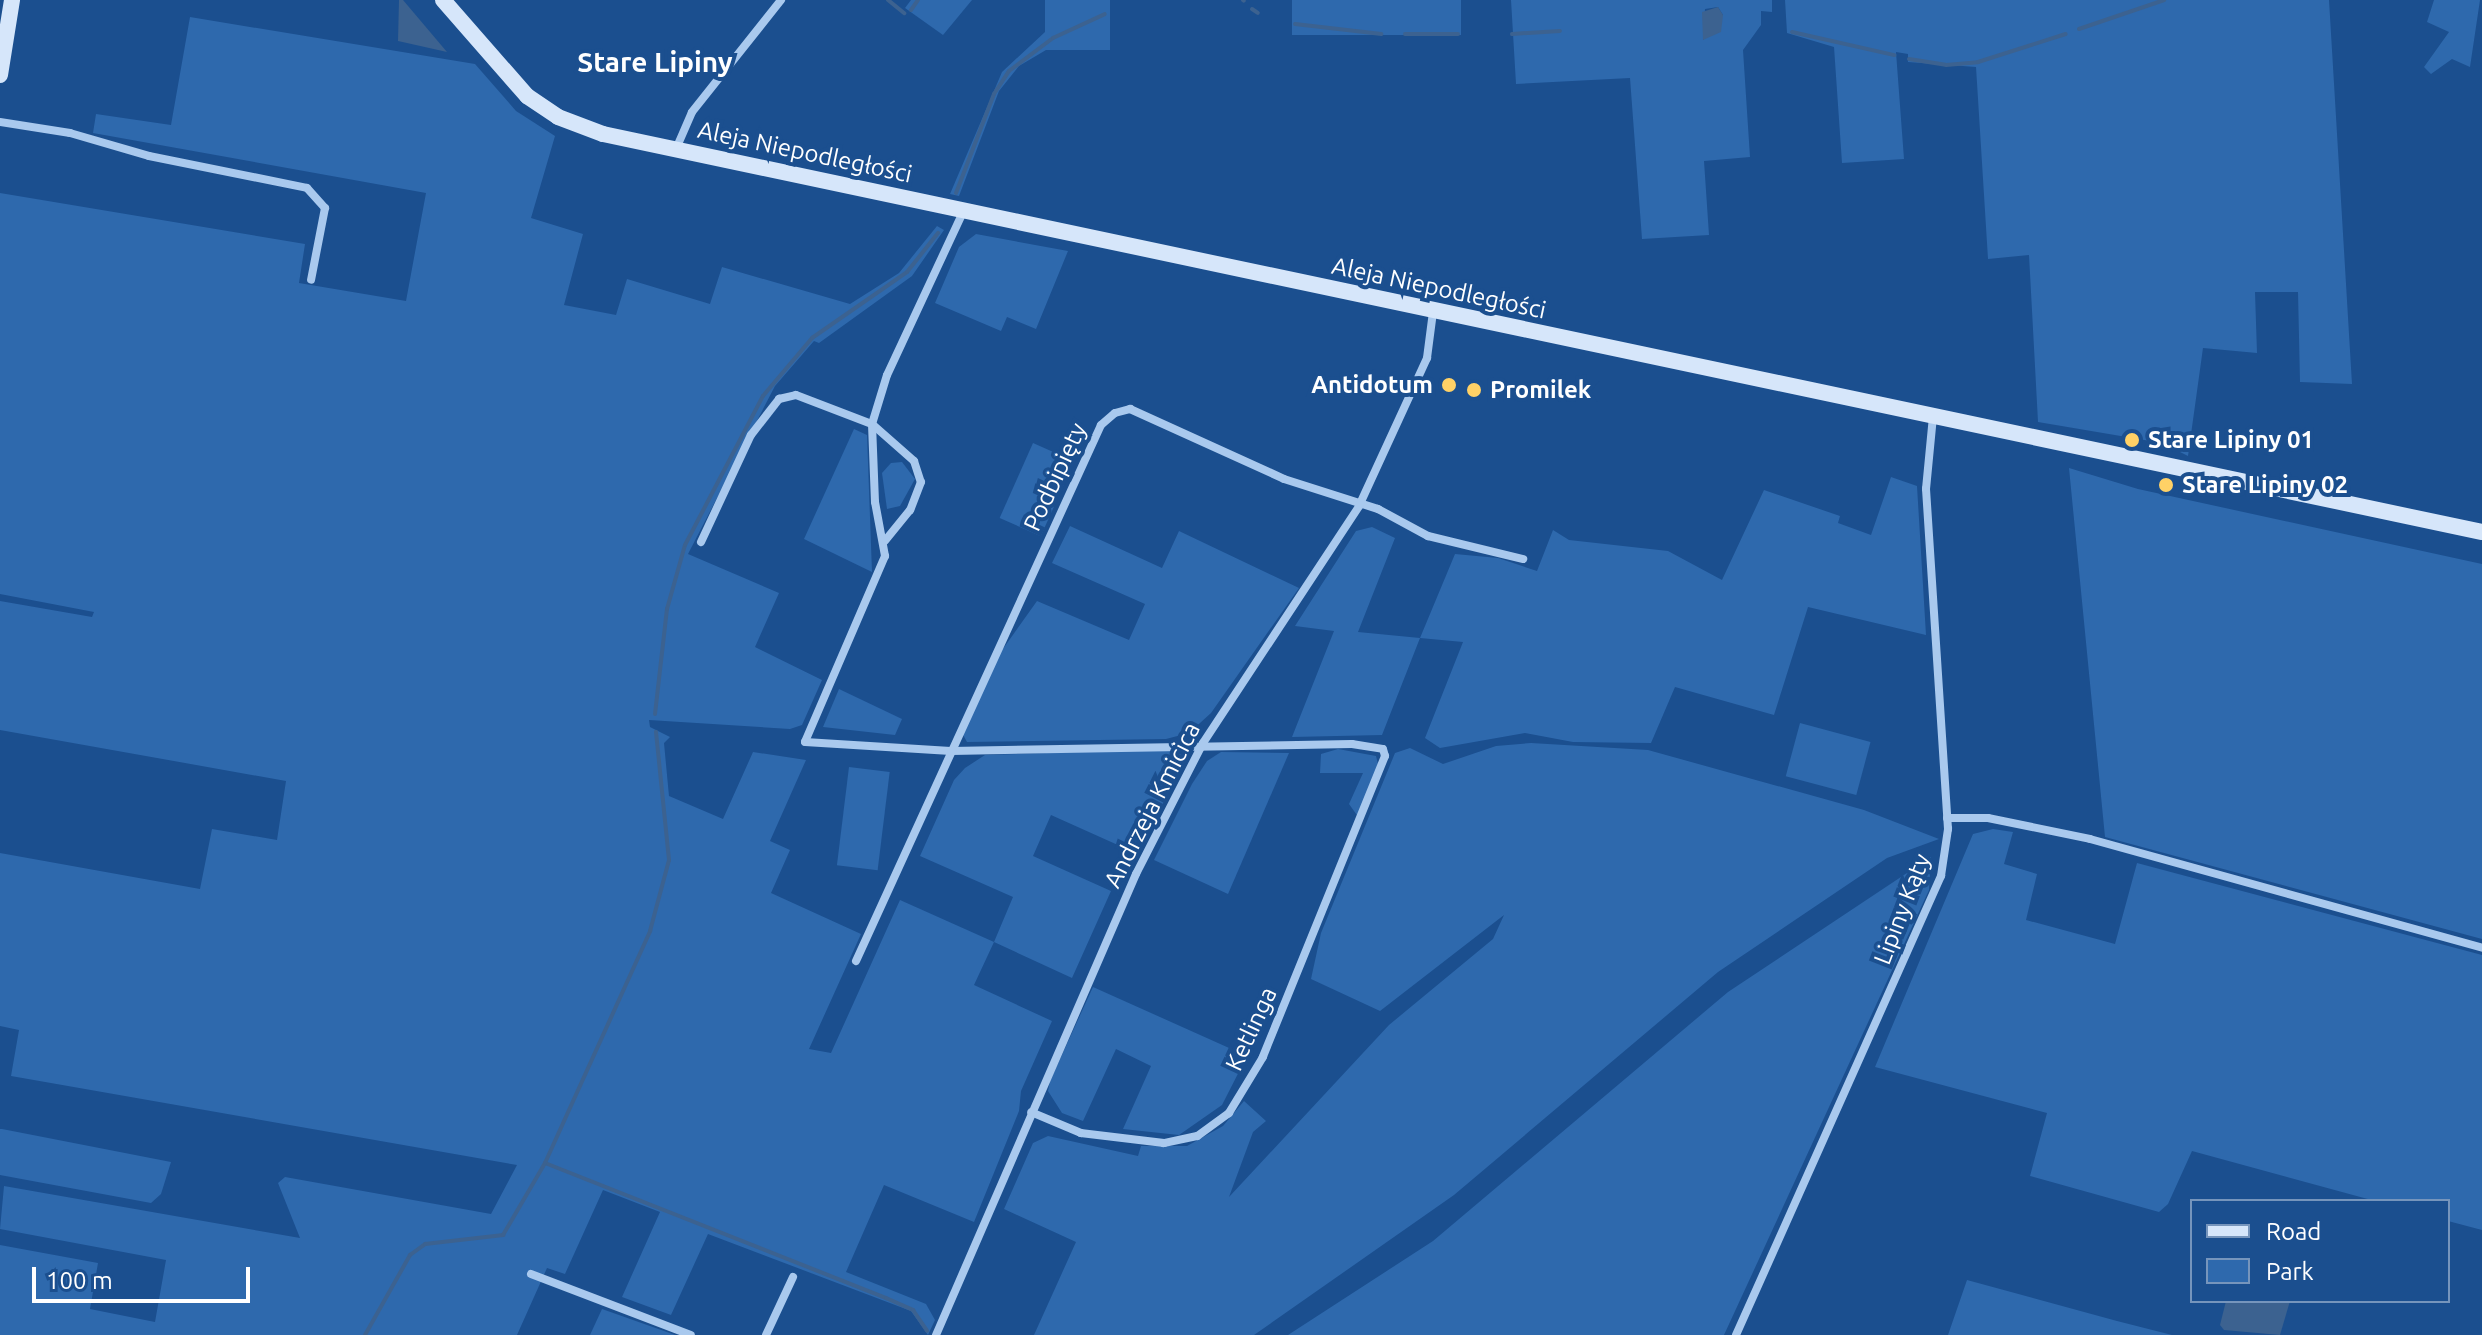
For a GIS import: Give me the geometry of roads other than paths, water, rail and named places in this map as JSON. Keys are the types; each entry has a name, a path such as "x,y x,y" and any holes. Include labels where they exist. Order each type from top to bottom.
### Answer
{"street":[{"path":"0,75 12,0"},
{"name":"Aleja Niepodległości","path":"443,0 510,81 543,108 581,127 675,150 1433,312 2478,531"},
{"path":"675,150 692,112 781,0"},
{"path":"0,122 70,133 149,156 307,188 325,208 311,280"},
{"path":"965,210 887,375 872,424 875,502 885,541 880,574 805,742 951,751 1203,743"},
{"name":"Andrzeja Kmicica","path":"936,1335 1136,874 1203,743 1359,506 1427,358 1433,312"},
{"path":"701,542 751,435 779,399 803,397 872,424 920,472 910,510 885,541"},
{"name":"Podbipięty","path":"856,961 1101,425 1115,413 1130,409 1217,451 1359,506 1378,509 1428,536 1523,559"},
{"name":"Lipiny Kąty","path":"1736,1335 1941,876 1947,818 1926,489 1933,416"},
{"name":"Ketlinga","path":"1031,1112 1081,1133 1164,1143 1197,1136 1229,1113 1263,1057 1385,766 1383,749 1352,744 1203,743"},
{"path":"1947,818 1988,818 2090,839 2482,948"},
{"path":"531,1274 691,1335"},
{"path":"766,1335 793,1277"}],"waterway":[{"path":"888,0 904,13"},
{"path":"911,10 918,0"},
{"path":"2079,29 2164,0"},
{"path":"1252,9 1258,13"},
{"path":"956,193 994,94 1009,71 1053,38 1105,14"},
{"path":"1295,24 1381,34"},
{"path":"1512,34 1560,31"},
{"path":"1792,32 1894,55"},
{"path":"1405,34 1458,34"},
{"path":"1909,59 1946,65 1978,62 2066,34"},
{"path":"655,714 667,609 685,545 763,396 812,338 907,272 938,233"},
{"path":"365,1335 410,1255 425,1244 503,1235 545,1163 650,931 669,860 656,732"},
{"path":"545,1163 886,1298 913,1310 927,1331"}],"place":[{"name":"Antidotum","path":"1449,385"},
{"name":"Promilek","path":"1474,390"},
{"name":"Stare Lipiny 01","path":"2132,440"},
{"name":"Stare Lipiny 02","path":"2166,485"}],"district":[{"name":"Stare Lipiny","path":"655,62"}]}
